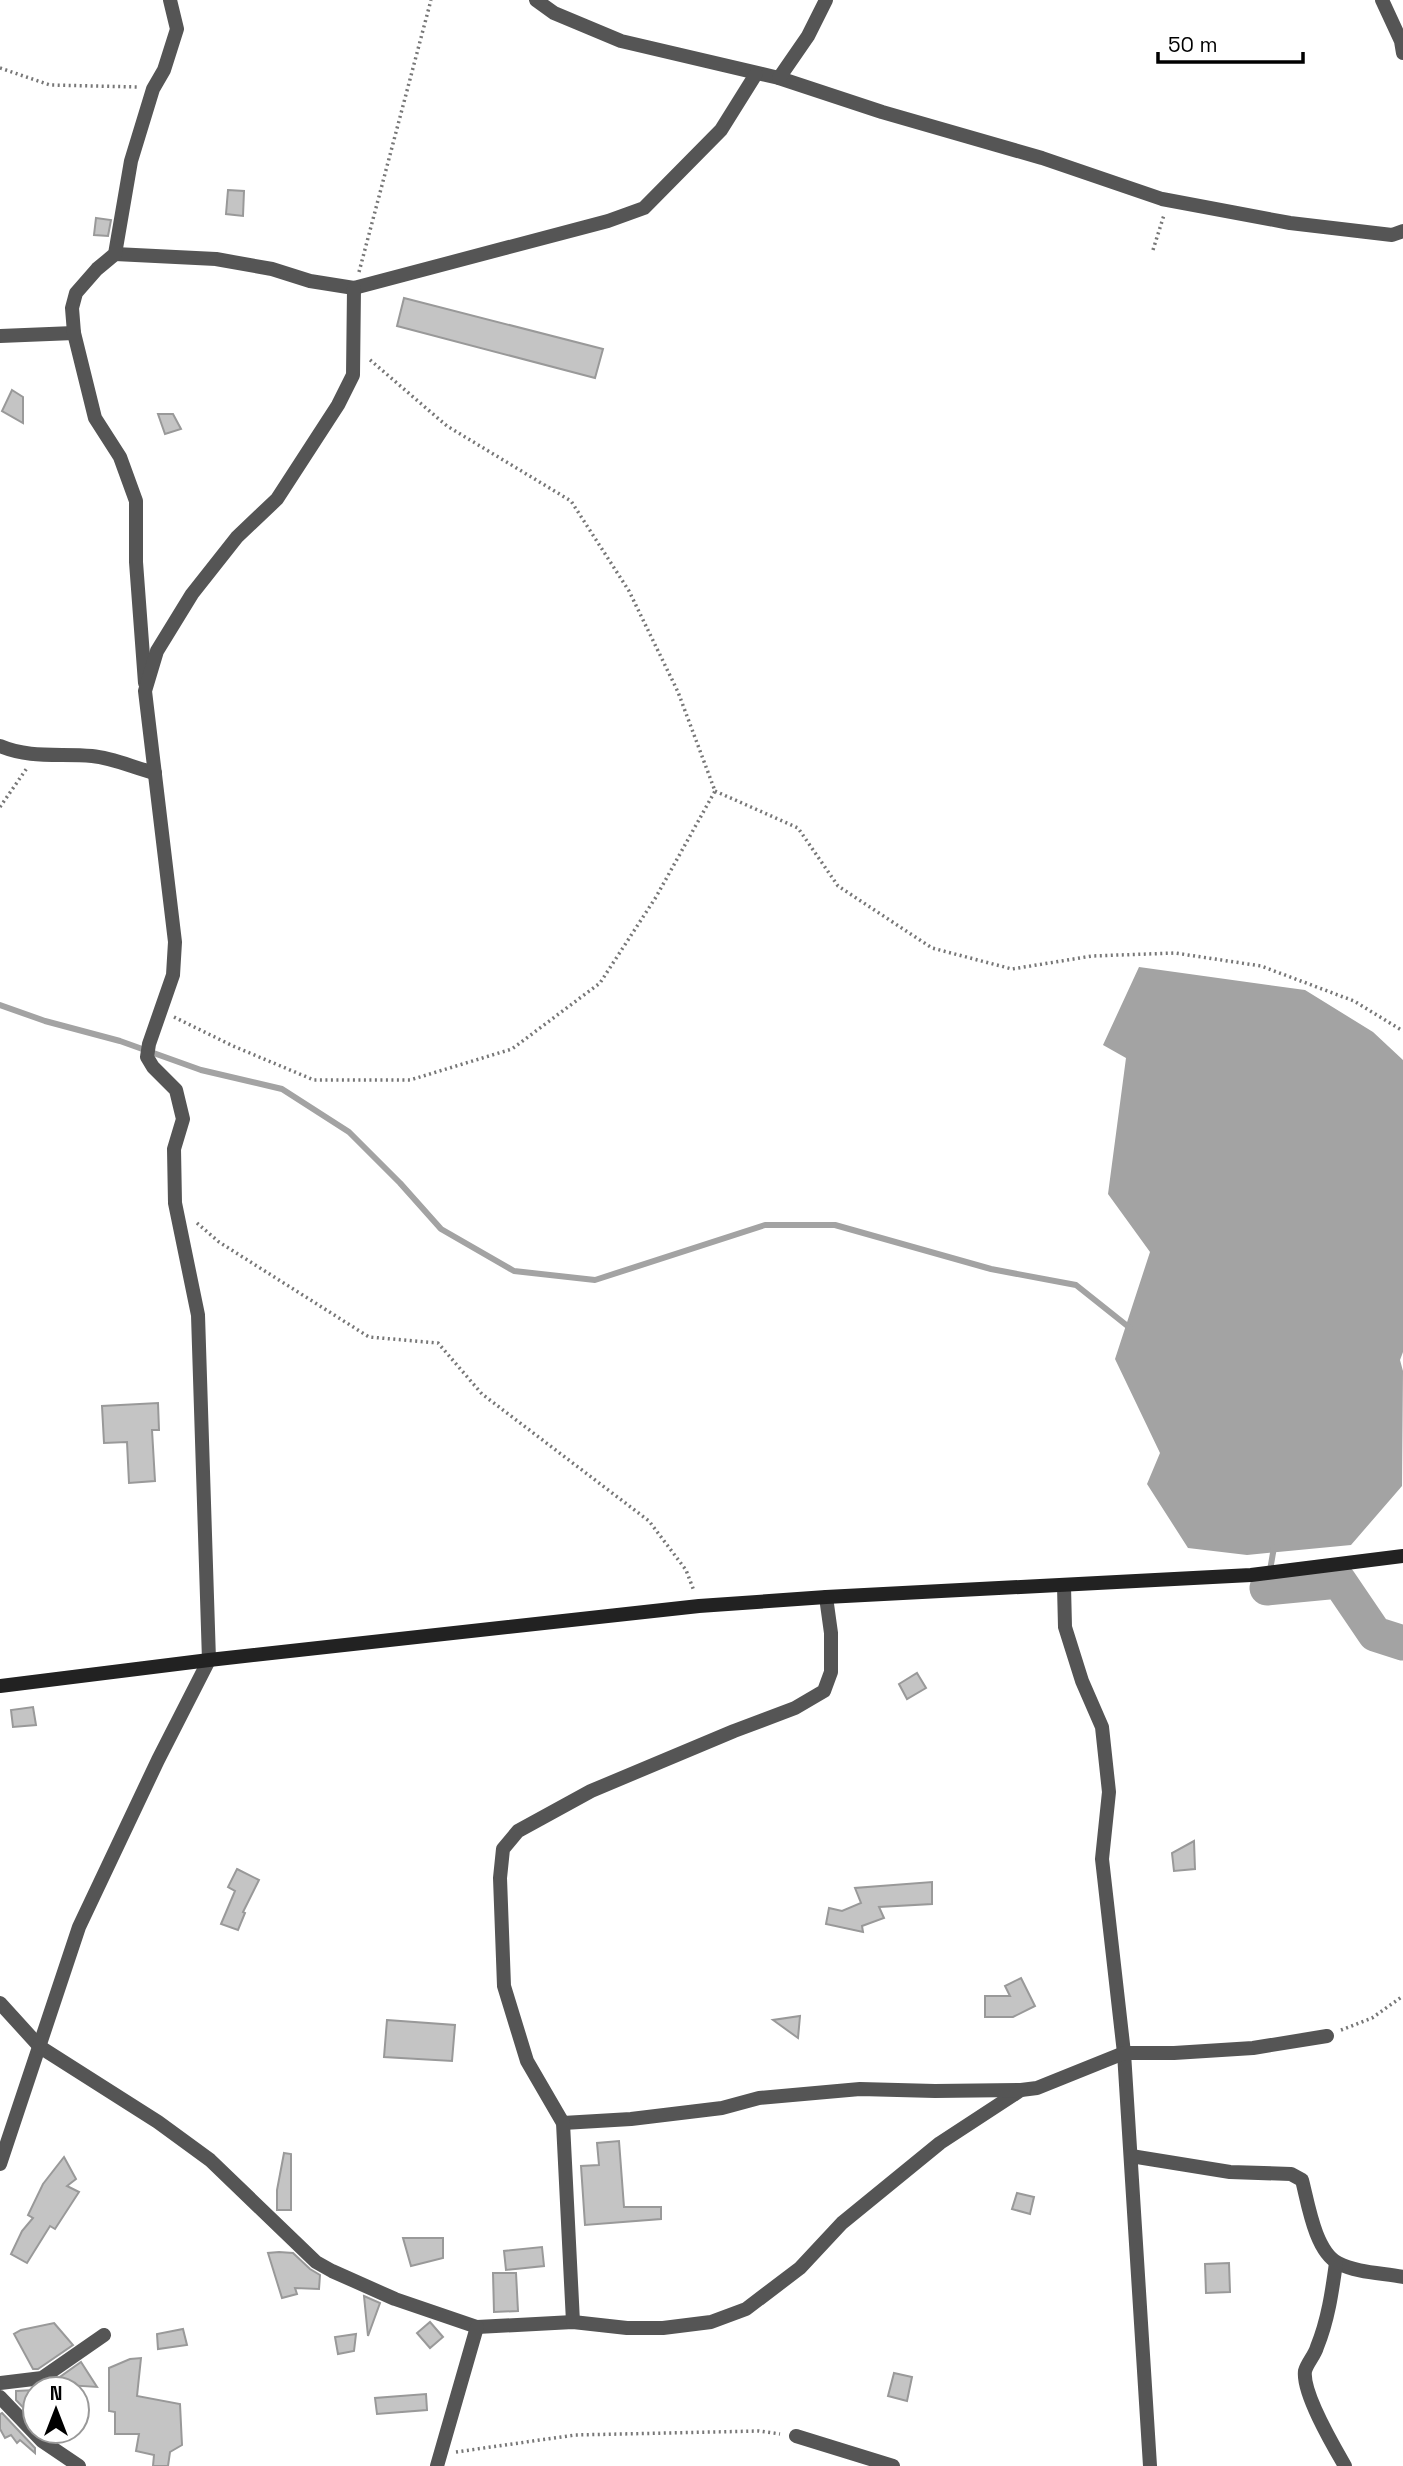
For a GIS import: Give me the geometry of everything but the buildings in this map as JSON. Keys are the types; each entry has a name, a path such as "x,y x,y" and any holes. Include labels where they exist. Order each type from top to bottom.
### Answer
{"street":[{"path":"0,2164 79,1927 209,1660 198,1315 174,1203 174,1149 183,1119 176,1090 147,1057 173,975 175,942 145,691 136,562 136,501 120,457 95,418 74,333 72,308 76,293 97,269 115,254 131,161 152,89 163,70 177,29 170,0"},
{"path":"536,0 554,13 621,41 756,75 779,78 882,112 1042,158 1163,199 1290,223 1392,235 1403,231"},
{"path":"779,78 808,36 826,0"},
{"path":"1382,0 1401,41 1403,53"},
{"path":"115,254 216,259 272,269 310,281 354,288 608,221 644,208 721,130 756,75"},
{"path":"145,691 157,651 192,594 237,537 277,499 338,405 353,375 354,288"},
{"path":"0,336 74,333"},
{"path":"0,746 36,755 102,757 155,773"},
{"path":"0,1686 699,1606 1251,1575 1403,1556"},
{"path":"1064,1586 1065,1626 1102,1727 1109,1792 1102,1859 1124,2053 1150,2466"},
{"path":"573,2322 563,2123 527,2061 505,1986 500,1878 503,1849 518,1830 591,1791 795,1708 824,1691 831,1672 831,1633 826,1597"},
{"path":"0,2003 40,2047 159,2122 210,2160 316,2262 395,2299 477,2327 573,2322 627,2328 663,2328 711,2322 746,2309 800,2268 842,2223 940,2143 1021,2090"},
{"path":"563,2123 631,2119 722,2108 759,2098 860,2089 1021,2090 1037,2088 1124,2053 1253,2048 1327,2036"},
{"path":"1131,2156 1230,2172 1291,2174 1302,2180 1321,2245 1336,2263 1403,2277"},
{"path":"1336,2263 1331,2306 1317,2349 1305,2372 1310,2395 1326,2433 1345,2466"},
{"path":"438,2460 477,2327"},
{"path":"0,2384 42,2378 104,2335"},
{"path":"0,2398 42,2441 79,2466"},
{"path":"796,2436 894,2466"}],"path":[{"path":"354,288 431,0"},
{"path":"0,68 50,85 152,89"},
{"path":"1153,250 1163,224 1163,199"},
{"path":"354,346 447,426 570,501 629,591 678,692 715,791 798,828 838,886 932,947 1012,969 1092,956 1175,953 1261,966 1354,1001 1403,1031"},
{"path":"0,807 36,755"},
{"path":"160,1011 314,1080 410,1080 512,1049 600,983 656,897 715,791"},
{"path":"174,1203 219,1242 369,1337 438,1343 482,1394 649,1521 687,1570 699,1606"},
{"path":"1327,2036 1372,2018 1403,1996"},
{"path":"438,2460 575,2435 759,2431 796,2436"}],"shaded area":[{"path":"1139,967 1305,990 1373,1032 1403,1060 1403,1352 1400,1360 1403,1371 1402,1486 1351,1545 1247,1555 1188,1548 1147,1484 1160,1453 1115,1359 1150,1252 1108,1194 1126,1058 1103,1045"}],"waterway":[{"path":"0,1005 45,1021 120,1041 201,1070 282,1089 349,1132 441,1229 514,1271 595,1280 765,1225 835,1225 991,1269 1076,1285 1130,1328"},
{"path":"1267,1588 1274,1547"},
{"path":"1267,1588 1339,1581 1375,1634 1403,1643"}]}
